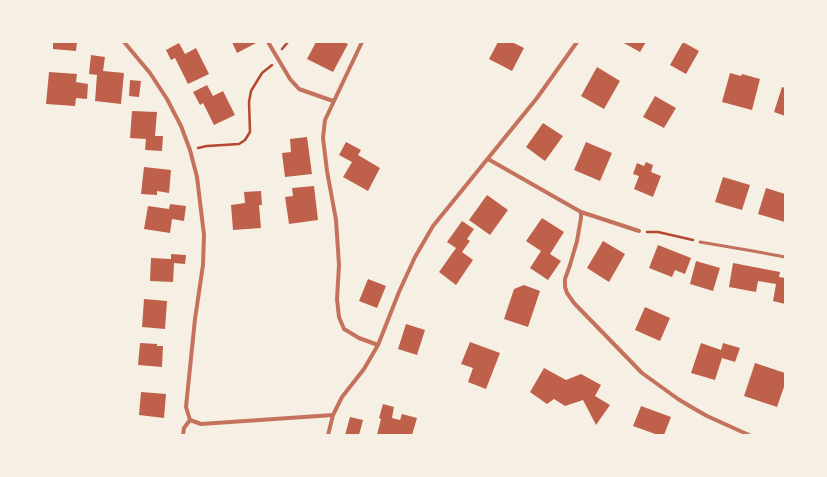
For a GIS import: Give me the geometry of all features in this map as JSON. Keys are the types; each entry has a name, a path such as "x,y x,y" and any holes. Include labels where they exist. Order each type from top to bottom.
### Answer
{"street":[{"path":"124,42 150,73 167,99 181,126 190,150 197,176 204,235 203,265 195,319 186,407 190,420"},
{"path":"268,42 290,79 299,88 333,101"},
{"path":"362,42 325,120 323,138 327,171 336,220 339,265 337,300 339,317 344,329 359,338 378,345"},
{"path":"328,435 332,415 342,397 364,369 378,345 414,257 433,226 537,98 577,42"},
{"path":"488,159 581,212 639,231"},
{"path":"581,212 577,241 565,279 567,293 574,303 642,373 692,408 749,435"},
{"path":"190,420 201,424 332,415"},
{"path":"183,435 184,428 190,420"}],"lane":[{"path":"700,242 753,250 785,257"}],"path":[{"path":"190,150 207,146 240,144 245,140 250,132 249,102 251,91 262,73 278,59"},
{"path":"639,231 658,232 700,242"}],"building":[{"path":"53,42 77,42 76,51 53,49"},
{"path":"232,42 258,42 237,53"},
{"path":"316,42 343,42 348,44 333,72 307,59"},
{"path":"498,42 512,42 524,48 512,71 489,59"},
{"path":"622,42 646,42 640,52"},
{"path":"683,42 699,51 686,74 670,65"},
{"path":"179,43 185,54 196,48 209,74 188,84 175,58 171,60 166,50"},
{"path":"91,55 105,57 103,71 124,73 121,104 95,101 97,75 89,74"},
{"path":"597,67 620,81 604,109 581,96"},
{"path":"49,72 77,74 76,82 88,84 87,99 76,98 75,106 46,104"},
{"path":"730,73 741,76 742,74 760,79 752,110 722,102"},
{"path":"130,80 141,81 139,97 129,96"},
{"path":"207,85 213,96 223,91 235,115 214,125 203,103 200,105 193,92"},
{"path":"782,87 785,88 785,116 774,112"},
{"path":"655,96 676,108 664,128 643,117"},
{"path":"132,111 157,112 155,136 163,136 162,151 145,150 146,139 130,138"},
{"path":"543,123 563,136 545,161 526,147"},
{"path":"307,137 312,174 285,177 282,153 291,152 290,139"},
{"path":"346,142 361,150 358,155 380,168 368,191 343,177 352,162 339,155"},
{"path":"586,142 612,153 600,181 574,170"},
{"path":"646,162 653,165 651,172 661,176 653,197 634,189 639,176 633,174 637,163 644,166"},
{"path":"144,167 171,170 169,193 157,191 157,195 141,194"},
{"path":"723,177 750,185 742,210 715,202"},
{"path":"314,186 318,220 289,224 285,197 293,196 292,188"},
{"path":"766,188 785,194 785,222 758,214"},
{"path":"261,191 262,205 259,205 261,228 233,230 231,205 245,203 244,192"},
{"path":"487,195 508,210 490,235 469,220"},
{"path":"170,204 186,206 184,221 172,219 170,233 144,229 148,206 169,209"},
{"path":"542,218 564,232 550,254 561,261 548,280 530,268 541,251 526,241"},
{"path":"462,221 474,229 467,239 470,241 462,252 473,260 456,285 439,272 456,248 447,242"},
{"path":"603,241 625,254 609,282 587,268"},
{"path":"658,245 691,258 685,274 675,270 672,277 649,268"},
{"path":"171,254 186,255 185,264 174,263 173,282 150,281 151,258 171,259"},
{"path":"696,261 720,268 713,291 690,284"},
{"path":"733,263 780,272 779,277 785,278 785,304 773,301 776,284 758,281 756,292 729,287"},
{"path":"368,279 386,286 377,308 359,301"},
{"path":"524,285 540,291 528,327 504,319 514,289"},
{"path":"144,299 167,301 165,329 142,327"},
{"path":"645,307 670,318 660,341 635,330"},
{"path":"406,324 425,330 417,355 398,349"},
{"path":"470,342 500,353 486,389 468,382 473,368 461,364"},
{"path":"140,343 157,344 157,346 163,346 162,367 138,365"},
{"path":"701,343 721,350 723,343 740,348 735,362 722,358 715,380 691,373"},
{"path":"755,363 785,373 785,384 777,407 744,396"},
{"path":"544,368 566,380 581,374 601,385 595,396 610,405 596,425 583,400 565,406 554,399 547,404 530,392"},
{"path":"141,392 166,394 164,418 139,415"},
{"path":"383,404 394,407 392,418 400,420 402,414 417,418 412,435 377,435 381,419 379,418"},
{"path":"641,406 671,417 664,435 658,435 633,426"},
{"path":"350,417 363,420 359,435 345,435"}]}
